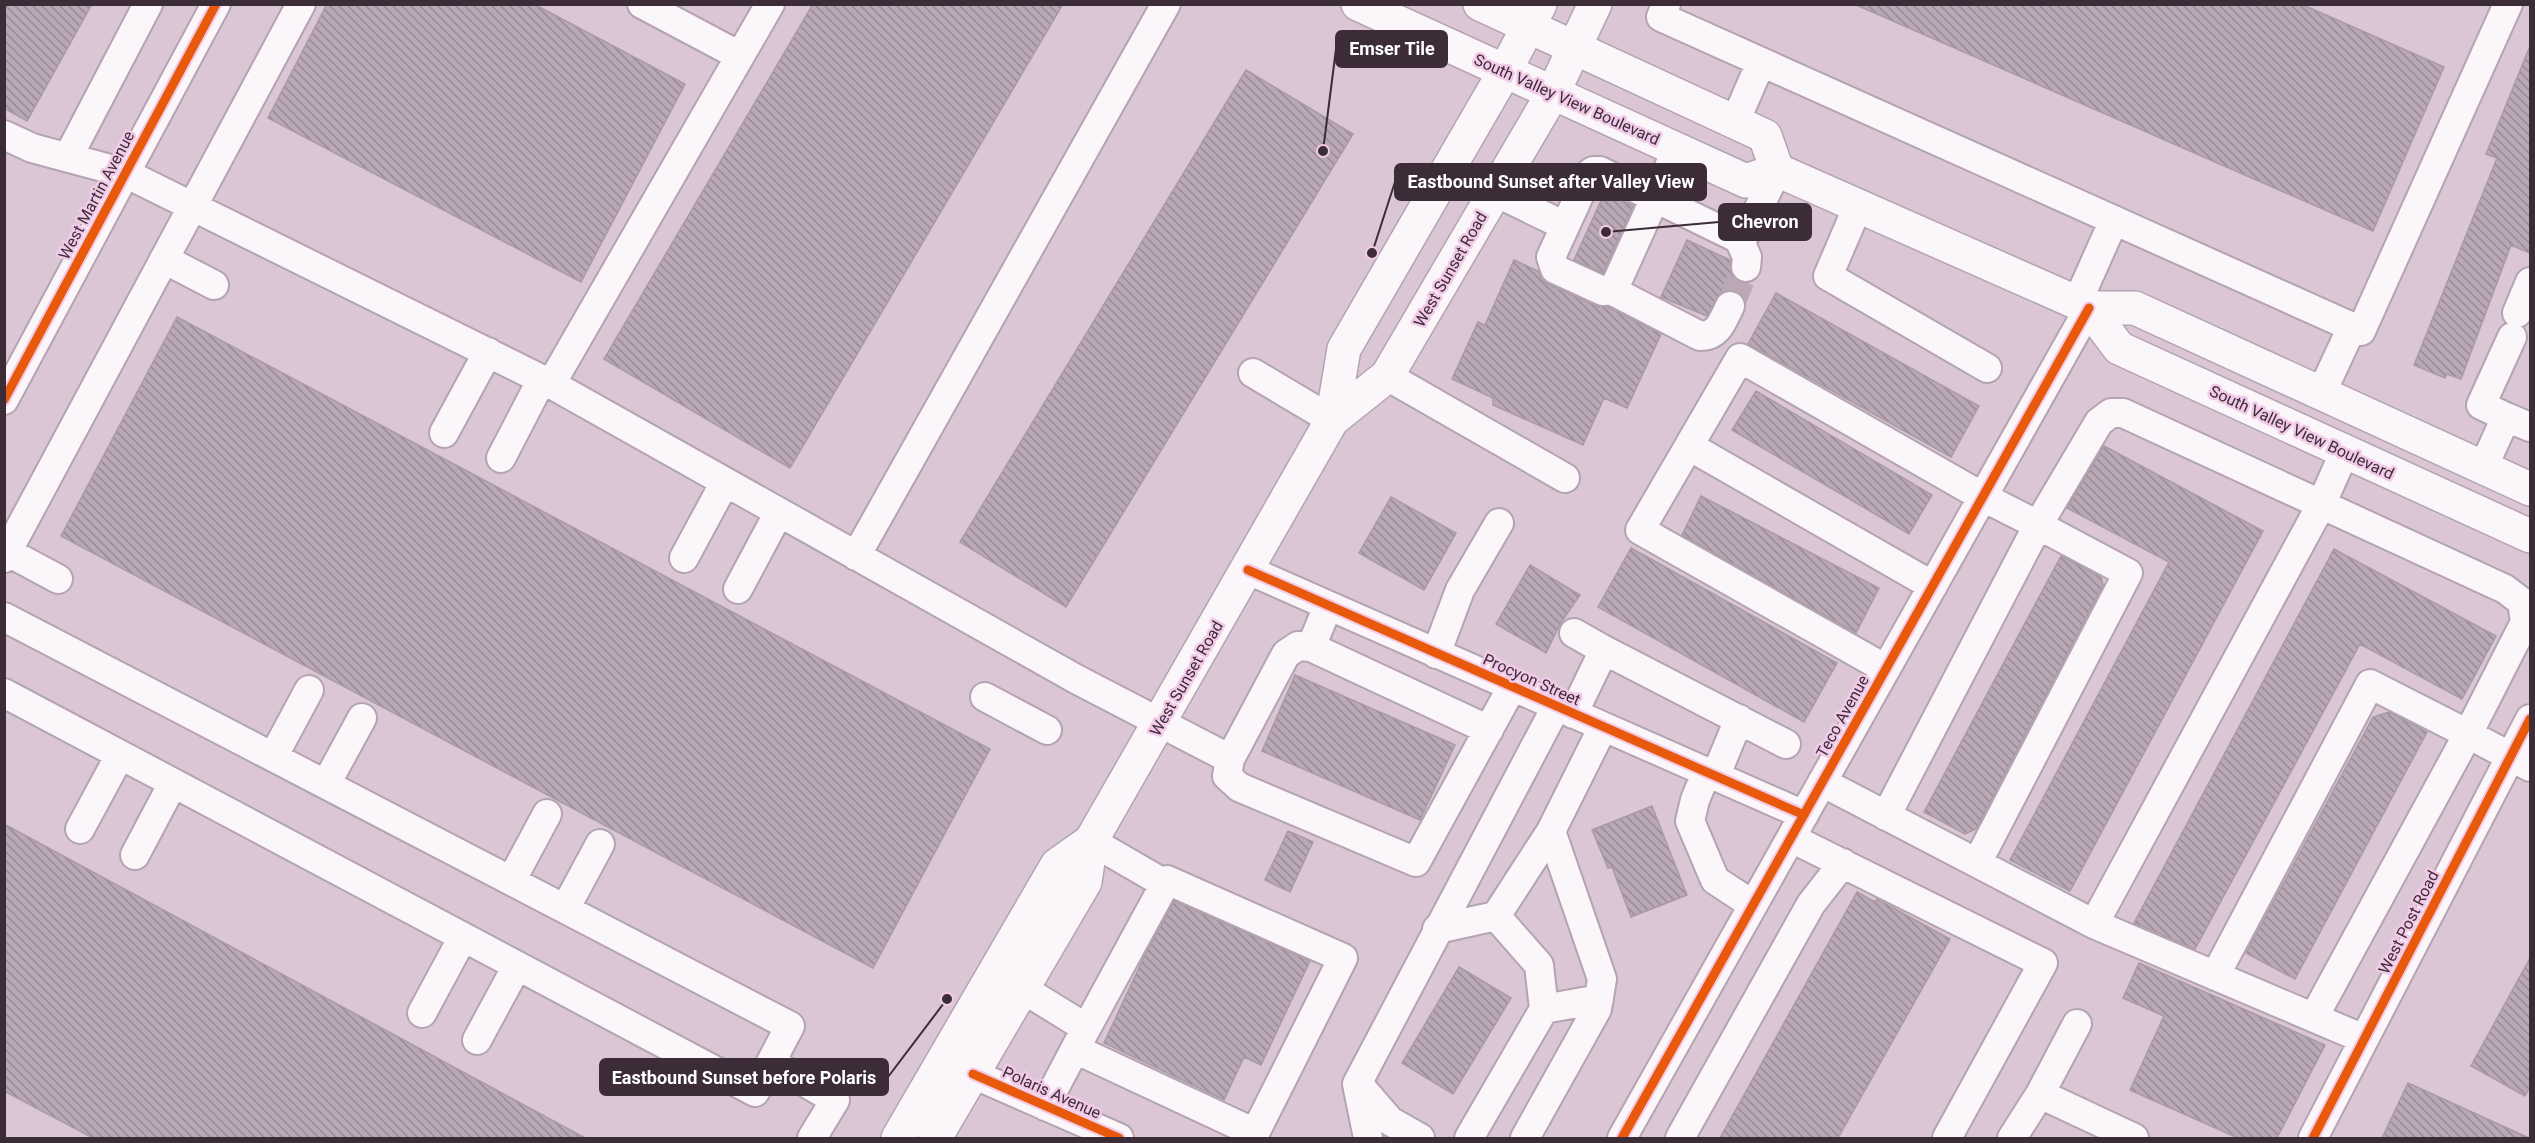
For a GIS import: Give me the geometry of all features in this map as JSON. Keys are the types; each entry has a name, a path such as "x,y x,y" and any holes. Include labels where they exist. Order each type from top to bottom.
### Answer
{"main road":[{"name":"South Valley View Boulevard","path":"1358,4 1746,181 1777,170 2083,306 2135,308 2530,489"},
{"path":"1480,4 1534,16 1575,48 1766,136 1777,170"},
{"name":"West Sunset Road","path":"1332,420 1387,376 1553,93 1595,4"},
{"name":"West Sunset Road","path":"935,1138 1085,882 1091,841 1332,420 1344,349 1505,71 1534,16"},
{"name":"South Valley View Boulevard","path":"2083,306 2119,348 2530,536"},
{"name":"West Sunset Road","path":"898,1138 1057,866 1091,841"}],"street":[{"path":"68,157 148,4"},
{"name":"West Martin Avenue","path":"4,400 12,369 125,173 216,4"},
{"path":"58,579 6,555 301,4"},
{"path":"642,4 740,56"},
{"path":"501,458 770,4"},
{"path":"856,556 1166,4"},
{"path":"1666,4 1661,16 2361,331 2500,7"},
{"path":"1735,122 1761,62"},
{"path":"4,135 32,148 125,173 547,381 1076,679 1230,759"},
{"path":"1611,290 1617,282 1677,149"},
{"path":"1738,237 1748,231 1777,170"},
{"path":"1730,306 1719,327 1707,336 1700,336 1611,290 1603,291 1555,269 1551,256 1589,174 1593,171 1600,171 1738,237 1747,257 1746,267"},
{"path":"1495,192 1564,226"},
{"path":"1858,206 1828,276 1987,368"},
{"name":"Teco Avenue","path":"1622,1138 1983,497 2083,306 2114,220"},
{"path":"164,259 214,285"},
{"path":"2483,468 2518,422 2481,405 2530,282"},
{"path":"2321,394 2352,327"},
{"path":"444,433 488,352"},
{"path":"1886,669 1640,530 1740,358 1983,497 2128,573 1977,863"},
{"path":"1253,373 1332,420"},
{"path":"1387,376 1565,478"},
{"path":"1886,816 2038,525 2098,422 2111,413 2122,413 2505,589 2522,602 2525,622 2468,734 2314,1017"},
{"path":"1689,446 1933,586"},
{"path":"2094,924 2321,505 2345,452"},
{"path":"684,558 725,482"},
{"path":"738,589 779,512"},
{"path":"1436,654 1460,590 1499,523"},
{"name":"Procyon Street","path":"1248,570 1711,775 1797,826 1843,863 2043,963 1947,1138"},
{"path":"1311,647 1328,606"},
{"path":"4,617 790,1026 755,1092 4,693"},
{"path":"1574,633 1786,744"},
{"path":"1489,730 1311,647 1298,646 1286,654 1230,759 1227,776 1239,787 1416,862 1489,730 1512,687"},
{"path":"1368,1138 1357,1084 1457,891 1565,710 1604,650"},
{"path":"2215,976 2370,684 2521,762"},
{"path":"273,757 309,690"},
{"path":"985,697 1047,730"},
{"path":"326,784 362,718"},
{"path":"1739,719 1711,775 1695,800 1690,821 1715,880 1753,905"},
{"name":"West Post Road","path":"2313,1138 2364,1039 2521,762 2530,719"},
{"path":"1437,929 1496,916 1551,831 1603,727"},
{"path":"80,829 120,754"},
{"path":"1822,782 2094,924 2364,1039"},
{"path":"135,855 173,783"},
{"path":"511,881 547,814"},
{"path":"1525,1138 1597,1009 1602,979 1551,831"},
{"path":"1091,841 1165,884"},
{"path":"565,909 600,844"},
{"path":"1680,1138 1811,904 1843,863"},
{"path":"1023,989 1081,1038 1255,1133 1343,958 1167,880 1081,1038 1045,1106"},
{"path":"1469,1138 1544,1010 1539,965 1496,916"},
{"path":"422,1014 463,937"},
{"path":"477,1040 517,966"},
{"path":"1544,1010 1599,999"},
{"path":"2012,1138 2040,1094 2077,1024"},
{"path":"771,1062 835,1100 812,1138"},
{"name":"Polaris Avenue","path":"973,1074 1119,1138"},
{"path":"1357,1084 1390,1121 1420,1138"},
{"path":"2040,1094 2134,1138"}],"building":[{"path":"4,4 92,4 27,121 4,108"},
{"path":"327,4 534,4 685,84 581,282 268,118"},
{"path":"813,4 1063,4 790,468 604,359"},
{"path":"1854,4 2301,4 2444,67 2373,231"},
{"path":"2530,46 2530,253 2511,245 2461,379 2447,374 2445,378 2414,365 2497,158 2486,154"},
{"path":"1246,70 1353,134 1066,607 960,542"},
{"path":"1605,192 1633,206 1603,273 1574,260"},
{"path":"1687,240 1730,260 1731,274 1737,281 1748,283 1743,296 1737,291 1721,292 1707,316 1661,297"},
{"path":"1514,260 1538,271 1542,280 1548,284 1596,306 1608,307 1661,334 1627,408 1604,398 1583,445 1493,405 1493,398 1452,379 1478,322 1485,325"},
{"path":"1776,293 1979,406 1951,457 1748,344"},
{"path":"177,317 990,749 873,968 61,536"},
{"path":"1756,391 1932,495 1909,534 1732,430"},
{"path":"2104,446 2263,531 2070,891 2010,860 2169,562 2067,508"},
{"path":"1701,496 1879,588 1856,633 1682,535"},
{"path":"1391,497 1456,533 1424,590 1359,553"},
{"path":"1631,548 1837,663 1804,722 1598,607"},
{"path":"2334,549 2496,636 2462,699 2360,644 2195,949 2134,923"},
{"path":"2061,556 2101,577 2103,585 1976,829 1965,834 1924,812"},
{"path":"1530,565 1580,595 1560,624 1546,653 1496,624"},
{"path":"1295,675 1455,745 1420,820 1262,751"},
{"path":"2389,712 2427,732 2295,979 2246,953 2373,717"},
{"path":"1652,806 1687,895 1631,917 1612,867 1608,868 1592,830"},
{"path":"4,824 585,1138 93,1138 4,1091"},
{"path":"1288,831 1313,842 1290,892 1265,880"},
{"path":"1857,892 1875,902 1877,899 1950,939 1838,1138 1720,1138"},
{"path":"1174,901 1310,961 1261,1065 1244,1057 1224,1100 1104,1043 1144,957"},
{"path":"2530,958 2530,1087 2525,1096 2471,1066"},
{"path":"2139,963 2325,1045 2277,1138 2238,1138 2130,1090 2164,1016 2123,998"},
{"path":"1459,967 1511,998 1453,1094 1402,1063"},
{"path":"2408,1083 2529,1138 2382,1138"}],"tunnel":[{"path":"1730,306 1746,267"}],"cycle path":[{"path":"4,400 216,4"},
{"path":"1622,1138 2089,308"},
{"path":"1248,570 1804,815"},
{"path":"2313,1138 2530,719"},
{"path":"973,1074 1119,1138"}],"place":[{"name":"Emser Tile","path":"1323,151"},
{"name":"Chevron","path":"1606,232"},
{"name":"Eastbound Sunset after Valley View","path":"1372,253"},
{"name":"Eastbound Sunset before Polaris","path":"947,999"}]}
